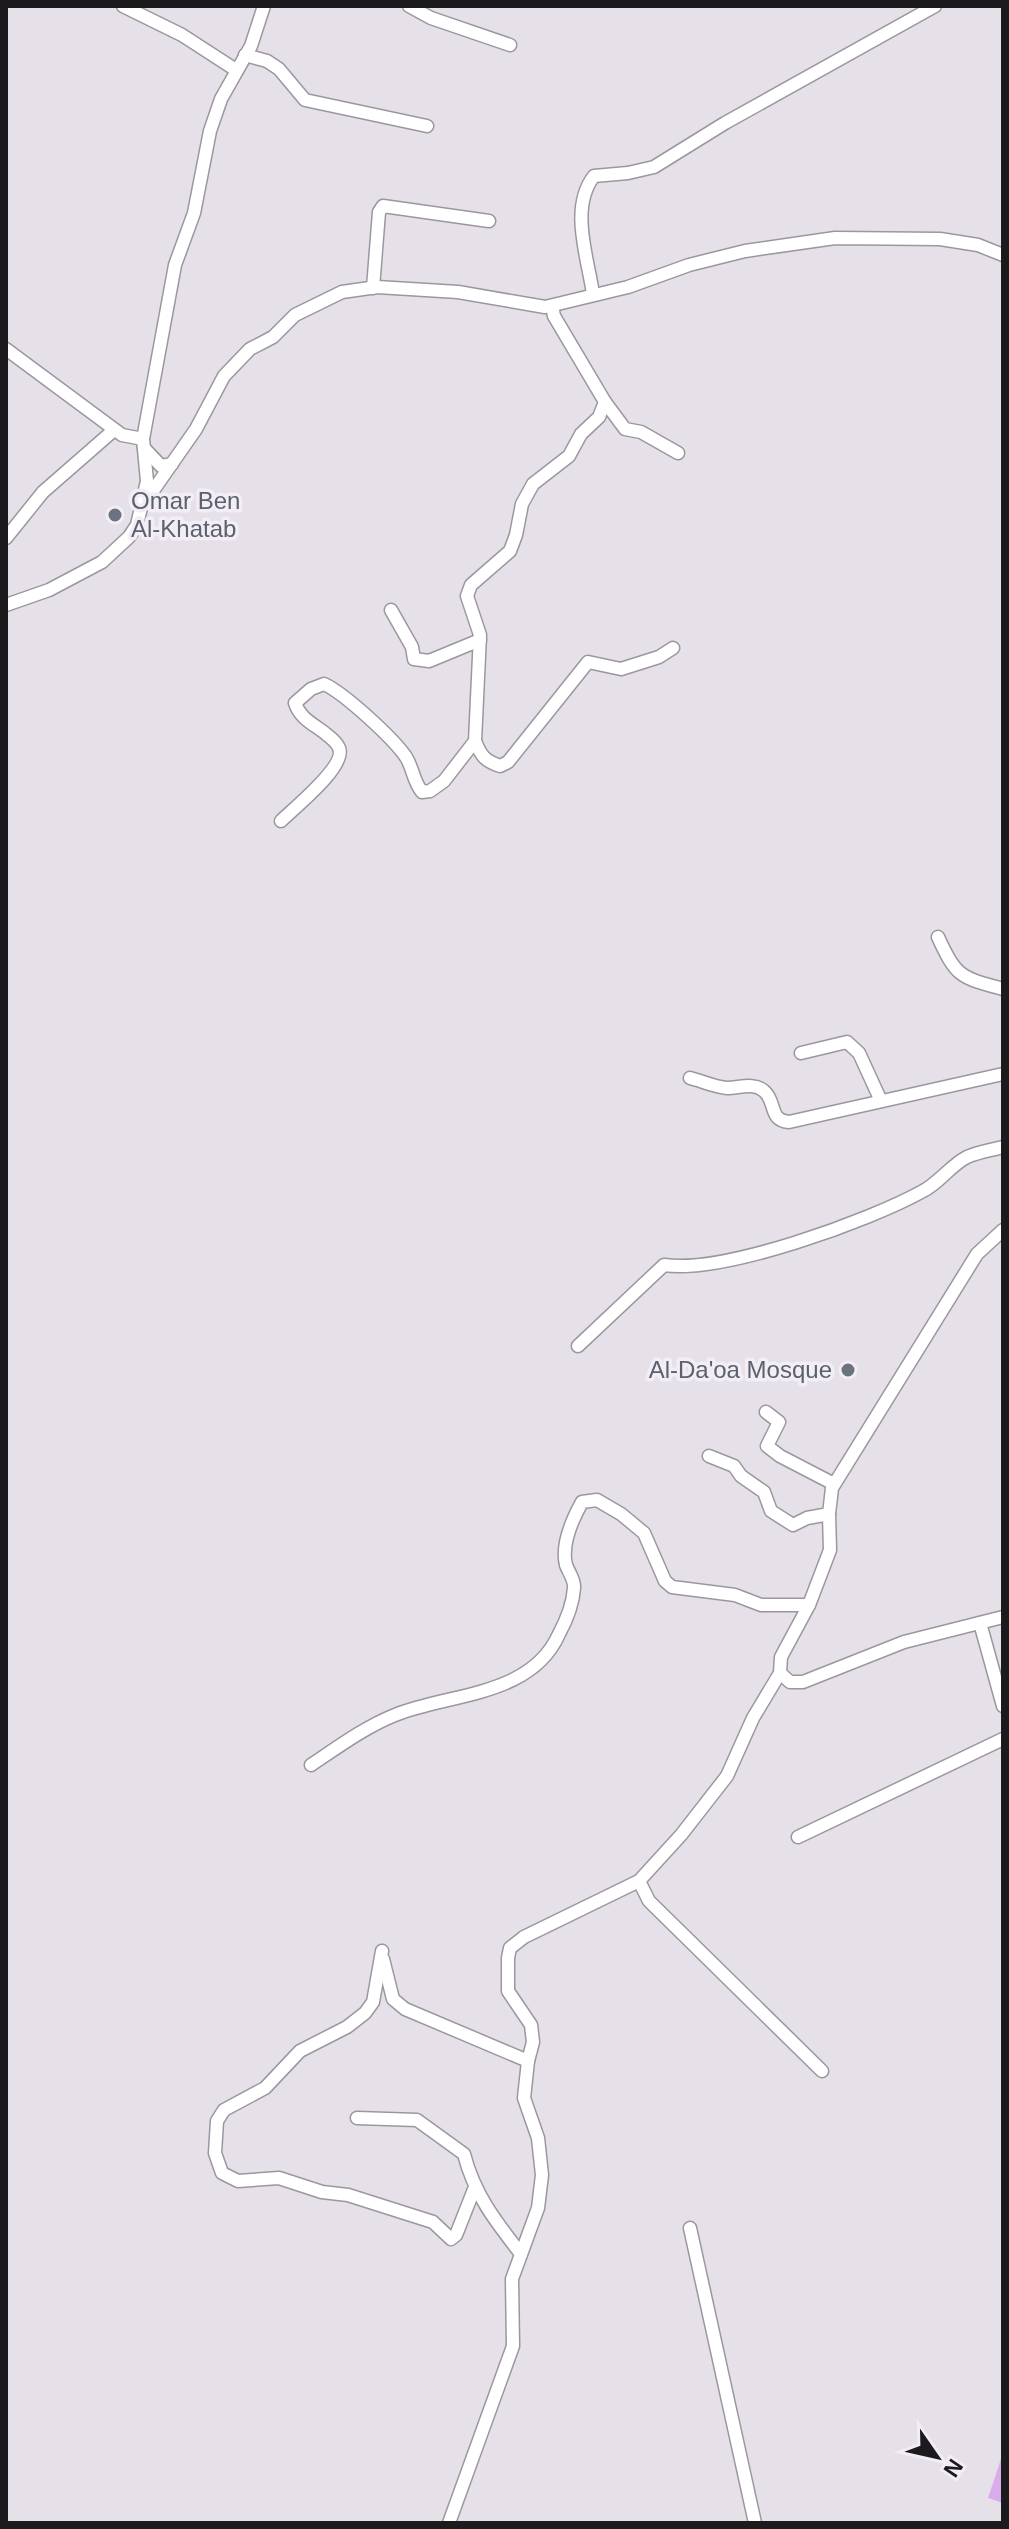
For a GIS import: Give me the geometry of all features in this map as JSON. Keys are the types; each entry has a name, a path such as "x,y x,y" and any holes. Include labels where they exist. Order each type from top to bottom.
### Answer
{"street":[{"path":"123,6 182,35 236,70"},
{"path":"6,605 49,590 102,562 129,537 137,525 147,481 144,443 175,265 194,213 217,109 251,46 264,6"},
{"path":"409,6 431,18 510,45"},
{"path":"593,294 581,221 587,186 594,176 654,167 725,123 935,6"},
{"path":"245,55 267,61 279,69 305,100 427,126"},
{"path":"373,288 379,212 383,206 489,221"},
{"path":"143,505 196,429 224,376 250,349 273,337 295,315 342,292 373,288 458,292 545,307 628,287 689,265 745,251 835,238 940,239 978,245 1003,255"},
{"path":"552,306 554,316 605,402 625,429 641,432 678,453"},
{"path":"6,349 114,430 144,443 161,466 172,464"},
{"path":"605,402 599,417 581,434 569,456 533,484 522,504 510,551 471,585 467,596 480,640 475,741 482,757 500,766 508,762 588,662 621,669 659,657 673,648"},
{"path":"6,538 43,492 114,430"},
{"path":"391,610 412,647 414,659 429,661 480,640"},
{"path":"281,821 334,770 340,757 339,748 329,736 299,714 295,703 311,689 324,684 336,690 388,738 407,758 414,782 422,792 430,791 444,781 475,741"},
{"path":"938,937 952,967 971,980 1003,989"},
{"path":"801,1053 847,1042 859,1053 881,1101"},
{"path":"690,1078 725,1088 762,1088 770,1097 775,1116 789,1122 1003,1074"},
{"path":"578,1346 664,1265 677,1267 753,1255 868,1218 927,1190 966,1158 1003,1147"},
{"path":"449,2523 513,2346 512,2279 538,2208 542,2175 538,2138 524,2098 533,2042 531,2025 508,1991 510,1948 524,1937 639,1881 681,1835 727,1776 753,1718 780,1673 781,1657 809,1605 830,1550 829,1514 834,1484 977,1254 1003,1230"},
{"path":"766,1412 779,1422 767,1446 834,1484"},
{"path":"709,1456 734,1466 741,1476 764,1492 771,1511 793,1525 807,1518 829,1514"},
{"path":"311,1765 354,1736 396,1715 459,1699 510,1681 538,1663 558,1637 571,1602 575,1584 566,1565 565,1546 582,1502 597,1500 644,1533 665,1581 672,1587 735,1595 761,1605 809,1605"},
{"path":"780,1673 790,1682 803,1682 904,1642 1003,1617"},
{"path":"980,1623 1003,1706"},
{"path":"798,1837 1003,1739"},
{"path":"639,1881 649,1901 822,2071"},
{"path":"475,2187 456,2235 451,2239 433,2222 348,2195 322,2192 279,2178 238,2181 222,2173 215,2153 217,2121 224,2110 265,2088 300,2051 347,2027 365,2013 373,2002 382,1951 393,1999 405,2009 528,2061"},
{"path":"357,2118 417,2120 464,2154 475,2187 493,2219 521,2254"},
{"path":"690,2228 755,2523"}],"shaded area":[{"path":"1003,2453 1003,2503 988,2498"}],"place":[{"name":"Omar Ben Al-Khatab","path":"115,515"},
{"name":"Al-Da'oa Mosque","path":"848,1370"}]}
